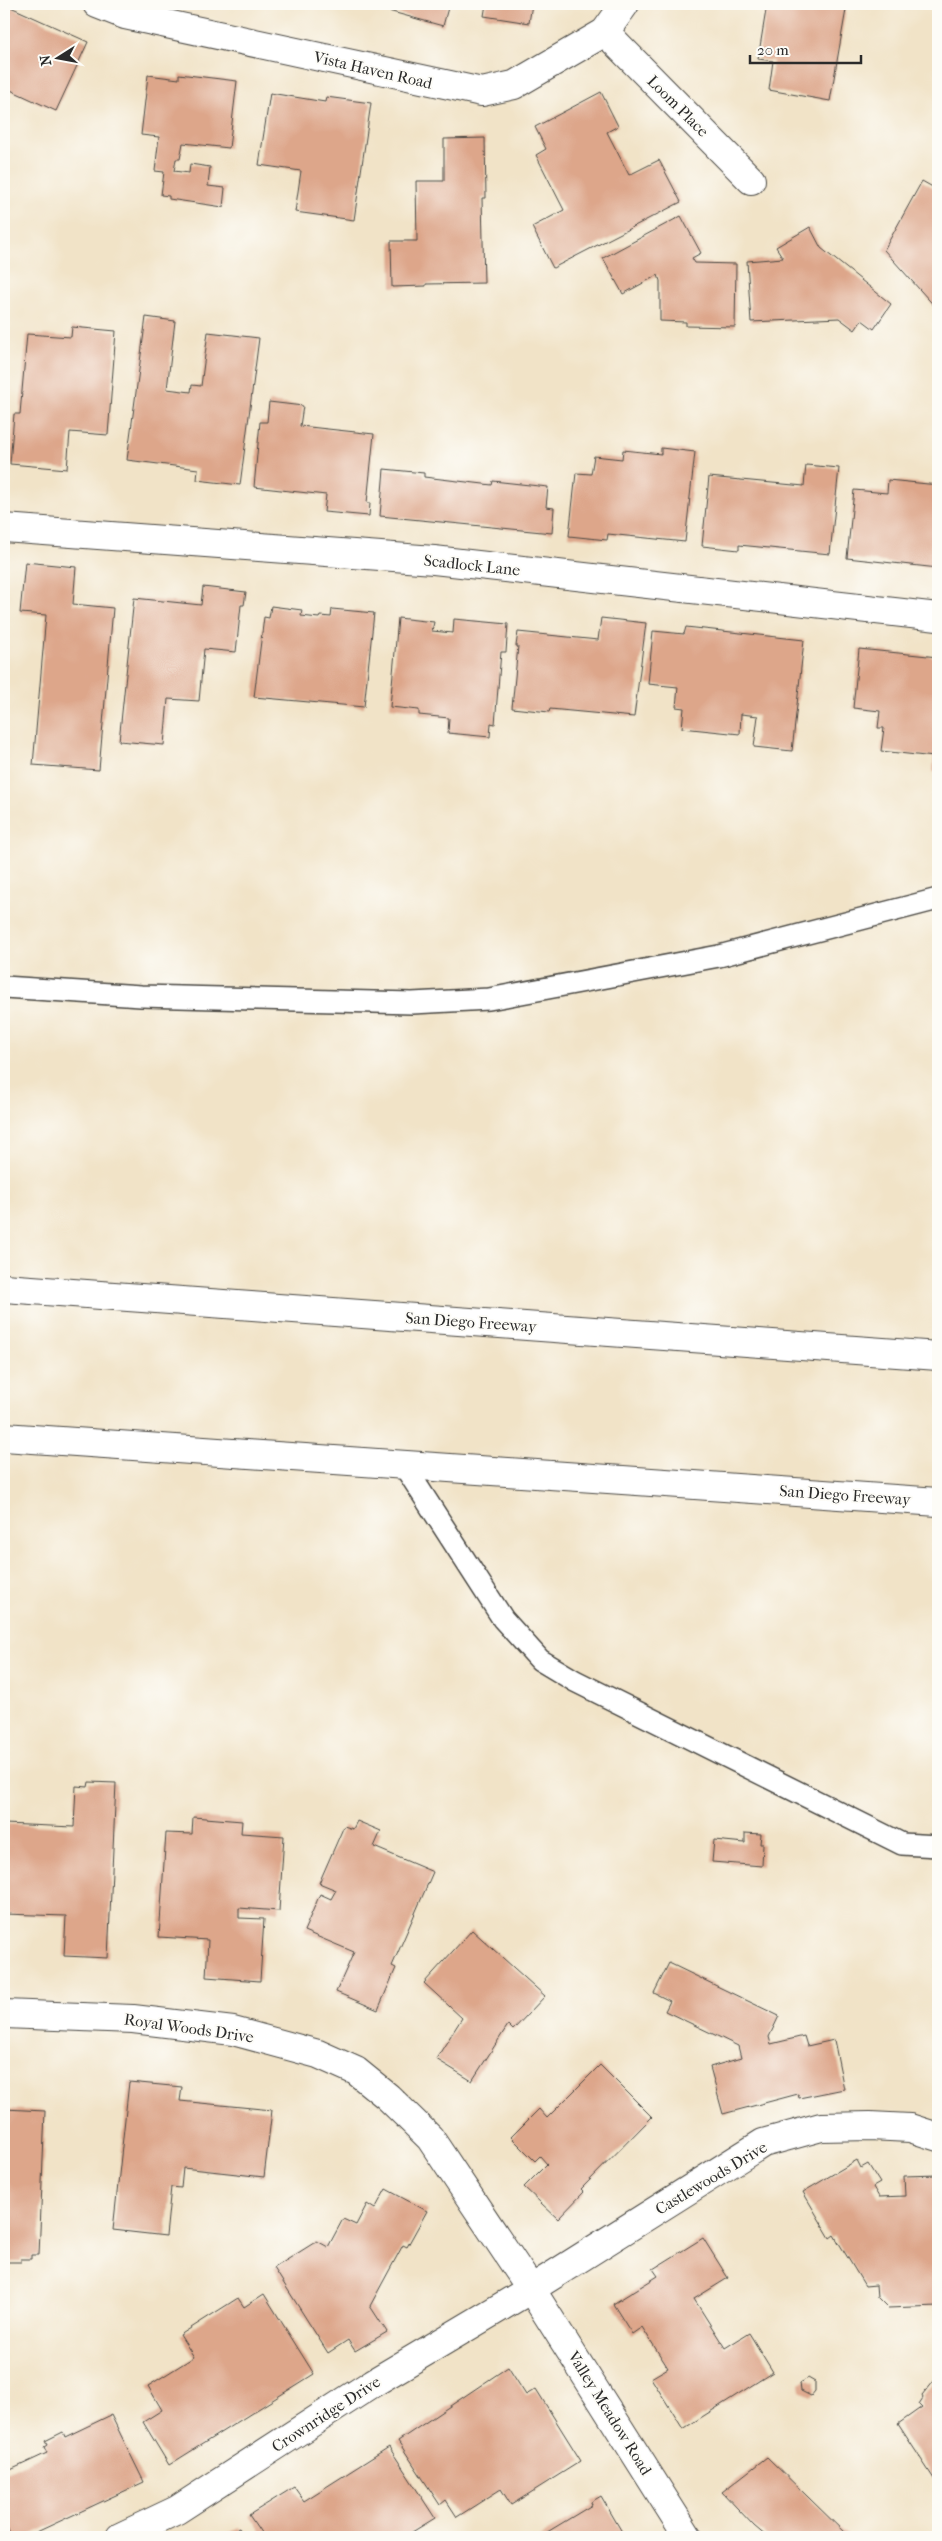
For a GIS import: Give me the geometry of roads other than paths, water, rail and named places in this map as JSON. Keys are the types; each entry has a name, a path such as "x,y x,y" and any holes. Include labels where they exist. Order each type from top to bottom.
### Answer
{"main road":[{"name":"Vista Haven Road","path":"97,4 125,14 482,92 514,85 605,32 625,4"},
{"name":"Loom Place","path":"605,32 751,180"},
{"name":"Scadlock Lane","path":"4,528 434,560 938,617"},
{"name":"San Diego Freeway","path":"4,1288 938,1356"},
{"name":"San Diego Freeway","path":"4,1437 938,1502"},
{"name":"Royal Woods Drive","path":"4,2014 134,2019 233,2031 318,2054 356,2071 388,2097 430,2138 532,2289"},
{"name":"Castlewoods Drive","path":"532,2289 763,2143 821,2127 870,2126 910,2128 938,2137"},
{"name":"Crownridge Drive","path":"120,2537 177,2510 373,2383 532,2289"},
{"name":"Valley Meadow Road","path":"532,2289 688,2537"}],"lane":[{"path":"4,987 141,996 412,1003 489,999 719,956 938,899"},
{"path":"403,1464 503,1619 540,1660 574,1681 902,1844 938,1846"}]}
